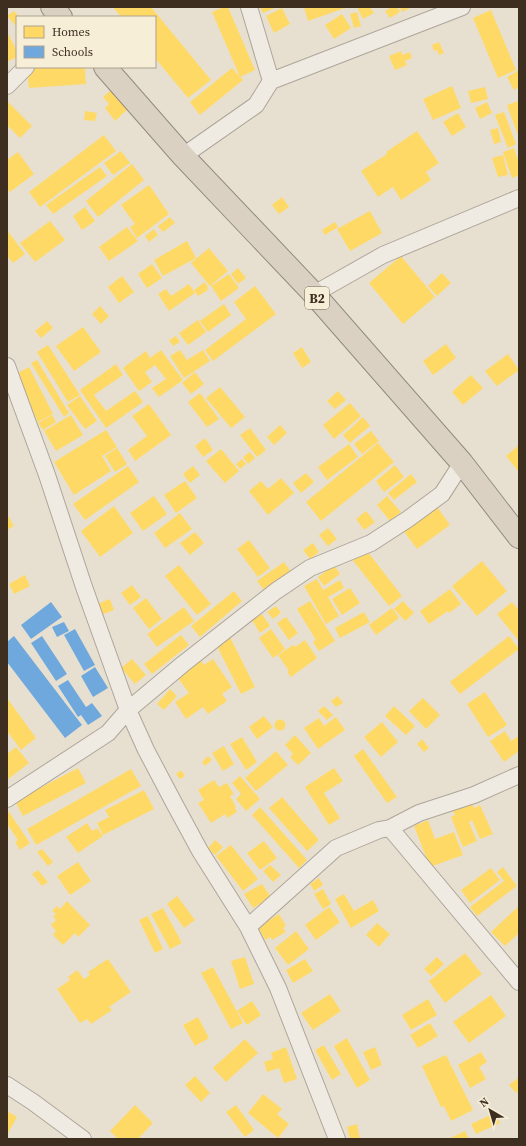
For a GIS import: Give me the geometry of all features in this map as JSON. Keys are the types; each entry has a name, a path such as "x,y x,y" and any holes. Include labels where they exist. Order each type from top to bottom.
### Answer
{"highway":[{"path":"52,7 60,16"},
{"name":"B2","path":"106,68 183,156 314,294 462,463 519,537"}],"street":[{"path":"249,7 271,81"},
{"path":"183,156 256,105 271,81 462,7"},
{"path":"7,86 25,68"},
{"path":"314,294 383,256 519,198"},
{"path":"7,366 47,475 84,587 128,710 146,750 174,803 200,851 248,927 278,988 337,1139"},
{"path":"7,799 108,733 128,710 183,664 276,591 310,568 371,543 408,519 442,494 462,463"},
{"path":"248,927 336,848 379,830 390,828 419,813 474,794 519,776"},
{"path":"390,828 519,982"},
{"path":"7,1085 33,1102 83,1139"}],"building: Homes":[{"path":"113,7 151,7 211,80 188,98 156,59 156,16 120,16"},
{"path":"228,7 255,70 240,77 212,12"},
{"path":"260,7 277,7 263,13"},
{"path":"304,7 348,7 308,21"},
{"path":"357,7 370,7 374,13 363,19"},
{"path":"392,7 397,7 400,12 390,18 385,11"},
{"path":"400,7 412,7 402,12"},
{"path":"282,8 290,24 274,33 266,16"},
{"path":"491,10 516,70 498,78 473,18"},
{"path":"14,11 18,16 16,16 16,26 7,16"},
{"path":"357,12 361,26 354,28 350,14"},
{"path":"342,14 351,28 334,39 325,25"},
{"path":"7,32 16,49 16,58 7,62"},
{"path":"439,42 444,53 439,55 437,50 434,51 432,45"},
{"path":"401,51 402,55 410,52 412,58 405,61 407,65 395,70 389,56"},
{"path":"27,68 85,68 86,84 29,88"},
{"path":"232,68 243,80 200,115 190,102"},
{"path":"519,70 519,87 514,90 507,77"},
{"path":"452,86 461,108 433,120 423,99"},
{"path":"485,87 488,99 471,103 468,91"},
{"path":"113,88 129,108 115,121 105,108 109,104 103,97"},
{"path":"518,101 519,104 519,138 507,105"},
{"path":"8,102 32,126 20,138 7,125"},
{"path":"487,102 492,113 480,119 475,108"},
{"path":"85,111 97,113 95,121 84,120"},
{"path":"504,112 516,144 508,148 495,115"},
{"path":"458,113 466,127 452,136 443,122"},
{"path":"498,128 501,142 494,144 490,130"},
{"path":"417,131 439,163 426,172 431,180 401,200 393,187 378,197 361,171 387,154 386,152"},
{"path":"104,135 116,151 40,207 29,192"},
{"path":"514,148 519,163 519,175 512,178 503,152"},
{"path":"121,151 130,163 113,175 104,163"},
{"path":"18,152 34,174 10,192 7,189 7,160"},
{"path":"503,155 508,175 498,177 492,158"},
{"path":"132,164 144,180 98,217 86,201"},
{"path":"100,167 107,176 53,214 46,205"},
{"path":"149,185 169,214 137,238 130,227 135,224 121,205"},
{"path":"282,197 289,207 279,214 272,205"},
{"path":"85,207 95,221 82,230 73,216"},
{"path":"370,211 382,233 350,251 337,229"},
{"path":"170,217 175,223 163,232 158,226"},
{"path":"50,221 65,240 35,262 20,243"},
{"path":"335,222 338,227 325,235 322,230"},
{"path":"127,227 138,241 109,261 99,247"},
{"path":"154,229 158,235 149,242 145,236"},
{"path":"7,230 25,254 13,263 7,256"},
{"path":"187,241 196,258 163,276 154,260"},
{"path":"209,248 228,271 210,286 191,263"},
{"path":"401,256 435,297 403,324 369,283"},
{"path":"152,264 162,278 147,288 138,274"},
{"path":"238,268 246,278 238,284 231,274"},
{"path":"442,273 451,283 437,296 428,286"},
{"path":"229,274 239,288 221,301 211,286"},
{"path":"122,276 134,292 119,303 108,287"},
{"path":"205,282 208,290 198,296 194,290"},
{"path":"189,284 195,293 169,311 158,294 166,289 171,296"},
{"path":"255,286 276,314 213,361 205,350 246,319 234,302"},
{"path":"224,304 231,315 208,332 200,321"},
{"path":"100,306 109,316 101,324 92,314"},
{"path":"198,320 206,332 188,345 179,333"},
{"path":"47,321 53,328 41,338 35,331"},
{"path":"83,327 101,352 74,371 56,346"},
{"path":"176,336 180,342 173,346 169,340"},
{"path":"446,344 456,358 433,375 423,361"},
{"path":"48,345 80,395 68,402 37,352"},
{"path":"302,347 311,362 302,368 293,353"},
{"path":"161,350 183,380 159,397 152,388 166,379 155,365 145,372 152,382 139,391 123,368 146,351 150,358"},
{"path":"180,350 187,360 203,350 210,361 184,378 170,356"},
{"path":"508,354 519,370 497,386 485,371"},
{"path":"37,360 69,413 64,417 31,363"},
{"path":"116,364 123,375 94,395 106,411 135,391 143,402 106,428 80,390"},
{"path":"29,367 53,414 38,422 14,375"},
{"path":"195,372 204,384 191,394 182,383"},
{"path":"471,375 483,388 463,405 452,392"},
{"path":"220,387 245,417 231,428 206,398"},
{"path":"338,391 346,400 335,409 327,401"},
{"path":"200,393 219,419 207,427 188,402"},
{"path":"80,396 97,421 85,429 67,405"},
{"path":"350,403 361,416 334,439 323,425"},
{"path":"149,404 171,435 135,461 128,450 147,436 132,416"},
{"path":"52,415 56,422 43,430 38,423"},
{"path":"71,415 83,435 56,451 44,431"},
{"path":"363,417 370,426 350,443 343,435"},
{"path":"280,425 287,433 274,445 267,437"},
{"path":"250,428 266,450 257,457 240,435"},
{"path":"106,430 117,447 102,456 111,471 74,495 54,462"},
{"path":"371,431 379,441 362,454 354,444"},
{"path":"205,438 213,450 203,457 195,446"},
{"path":"378,443 394,462 321,521 306,502"},
{"path":"349,444 358,457 327,480 318,467"},
{"path":"519,445 519,472 506,456"},
{"path":"117,448 127,464 115,472 105,456"},
{"path":"221,449 239,471 225,483 206,461"},
{"path":"250,452 255,458 248,464 243,457"},
{"path":"242,459 246,464 240,469 236,464"},
{"path":"395,465 404,477 384,492 376,481"},
{"path":"128,466 139,482 85,520 73,504"},
{"path":"193,466 200,475 190,483 183,474"},
{"path":"306,473 314,482 301,493 293,483"},
{"path":"411,474 417,482 394,500 388,493"},
{"path":"281,478 294,493 268,515 249,491 261,481 268,489"},
{"path":"185,481 197,498 176,513 164,495"},
{"path":"154,496 167,514 143,531 130,513"},
{"path":"387,496 401,512 390,521 377,505"},
{"path":"435,504 450,525 417,549 402,529"},
{"path":"114,506 133,533 100,557 81,531"},
{"path":"366,511 375,522 364,530 356,519"},
{"path":"180,513 192,529 165,548 154,533"},
{"path":"7,514 14,526 7,530"},
{"path":"328,528 337,539 328,546 319,535"},
{"path":"195,532 204,543 190,555 180,543"},
{"path":"249,540 270,568 258,577 237,549"},
{"path":"313,543 319,552 310,559 303,550"},
{"path":"364,547 402,596 389,606 351,558"},
{"path":"482,561 507,591 477,616 452,586"},
{"path":"284,562 291,572 264,590 257,581"},
{"path":"179,565 211,604 197,615 165,576"},
{"path":"334,565 340,574 324,586 318,577"},
{"path":"25,575 30,586 14,594 9,584"},
{"path":"317,579 323,590 340,580 344,588 328,597 339,616 326,624 304,586"},
{"path":"132,585 141,597 130,605 121,593"},
{"path":"350,588 360,603 342,615 332,599"},
{"path":"450,589 461,604 449,613 448,611 429,624 420,611"},
{"path":"234,591 242,601 200,637 191,626"},
{"path":"146,598 162,619 149,629 133,608"},
{"path":"110,599 114,610 101,615 97,604"},
{"path":"310,601 335,641 319,651 313,642 316,640 297,609"},
{"path":"403,601 414,613 405,621 394,609"},
{"path":"512,602 519,610 519,641 497,614"},
{"path":"276,606 281,613 273,619 267,612"},
{"path":"184,607 194,621 157,647 147,634"},
{"path":"392,608 399,618 376,635 369,625"},
{"path":"364,612 370,622 340,638 335,628"},
{"path":"262,614 270,626 260,633 252,620"},
{"path":"286,617 298,633 289,640 277,623"},
{"path":"271,629 285,649 273,658 259,638"},
{"path":"181,635 189,645 152,674 144,664"},
{"path":"509,636 519,649 460,694 450,682"},
{"path":"230,637 255,687 241,694 216,644"},
{"path":"305,640 317,658 291,677 287,672 289,671 278,655 293,645 295,647"},
{"path":"199,657 204,665 213,659 232,687 222,694 227,701 208,714 203,707 186,719 175,702 189,693 175,674"},
{"path":"132,659 146,675 135,684 121,668"},
{"path":"170,689 177,696 164,710 157,704"},
{"path":"485,692 507,725 488,737 467,704"},
{"path":"338,696 343,703 336,707 331,701"},
{"path":"7,698 36,738 21,750 7,731"},
{"path":"423,698 440,715 426,729 409,711"},
{"path":"324,706 333,715 327,720 318,711"},
{"path":"394,706 415,726 406,735 385,716"},
{"path":"264,716 273,727 257,739 249,727"},
{"path":"336,717 345,730 318,749 304,728 319,718 324,726"},
{"path":"280,719 284,721 286,725 284,729 280,731 276,729 274,725 276,721"},
{"path":"382,722 398,742 381,757 364,737"},
{"path":"505,731 511,741 519,736 519,751 504,762 490,741"},
{"path":"295,735 311,753 298,765 290,757 293,754 285,745"},
{"path":"242,737 257,762 246,770 230,744"},
{"path":"422,739 429,748 424,752 417,744"},
{"path":"224,746 234,764 223,771 212,753"},
{"path":"16,747 29,763 7,780 7,754"},
{"path":"363,749 397,797 387,803 354,756"},
{"path":"276,751 288,765 256,791 245,778"},
{"path":"208,756 212,760 205,766 202,762"},
{"path":"78,768 86,783 23,816 15,801"},
{"path":"334,768 343,781 324,793 340,818 329,825 305,787"},
{"path":"131,769 141,786 36,845 27,829"},
{"path":"181,770 185,776 180,779 176,774"},
{"path":"240,776 260,799 246,811 236,799 241,794 232,783"},
{"path":"214,780 219,787 227,783 234,794 230,796 237,812 227,818 225,814 211,823 198,803 204,800 198,790"},
{"path":"144,790 154,809 103,835 97,823 109,817 105,810"},
{"path":"282,797 319,840 307,851 269,808"},
{"path":"472,803 474,808 480,805 493,834 480,839 472,820 469,822 477,841 463,847 451,817 455,815 453,811"},
{"path":"260,807 307,860 299,868 252,815"},
{"path":"9,812 30,843 20,850 15,842 18,840 7,824 7,813"},
{"path":"428,820 435,839 454,832 463,855 430,867 414,826"},
{"path":"87,823 92,831 97,828 103,836 78,853 66,837"},
{"path":"215,840 223,847 215,855 208,848"},
{"path":"264,841 277,858 260,870 247,853"},
{"path":"231,845 258,879 243,891 216,856"},
{"path":"42,849 53,862 48,866 37,852"},
{"path":"78,862 91,881 70,895 57,876"},
{"path":"270,865 281,875 273,882 263,871"},
{"path":"503,867 517,886 477,916 470,907 504,881 497,872"},
{"path":"491,868 500,880 470,903 461,890"},
{"path":"38,870 48,882 42,886 32,874"},
{"path":"319,878 323,885 314,891 310,884"},
{"path":"262,884 271,897 253,908 244,894"},
{"path":"323,889 331,904 323,909 314,894"},
{"path":"344,894 354,911 373,900 379,911 351,928 335,899"},
{"path":"177,896 195,920 184,928 167,904"},
{"path":"67,901 90,925 78,937 75,933 63,945 53,935 56,931 51,925 56,920 53,916 56,914 52,911 57,906 60,909"},
{"path":"519,906 519,933 505,946 491,932"},
{"path":"329,907 340,922 316,940 305,925"},
{"path":"163,908 182,943 170,949 151,914"},
{"path":"279,914 286,926 283,928 286,932 272,940 270,937 265,940 258,927"},
{"path":"148,916 163,949 155,953 139,920"},
{"path":"377,923 390,934 379,947 366,935"},
{"path":"296,931 309,949 288,965 275,948"},
{"path":"465,953 482,974 445,1003 429,981"},
{"path":"245,957 254,984 240,989 231,961"},
{"path":"437,957 444,964 431,976 424,969"},
{"path":"108,959 131,992 109,1007 112,1010 91,1024 87,1019 80,1023 57,989 70,980 68,977 77,970 84,979 90,975 88,972"},
{"path":"305,959 313,971 293,983 286,970"},
{"path":"213,967 243,1023 231,1029 201,973"},
{"path":"330,994 341,1011 313,1030 301,1013"},
{"path":"491,995 506,1016 469,1043 453,1022"},
{"path":"428,999 437,1015 411,1030 402,1015"},
{"path":"252,1001 261,1015 247,1025 237,1011"},
{"path":"198,1017 209,1038 195,1046 183,1025"},
{"path":"430,1023 438,1036 418,1048 410,1035"},
{"path":"347,1038 370,1080 357,1088 334,1046"},
{"path":"245,1039 258,1053 226,1082 213,1068"},
{"path":"324,1045 341,1074 332,1080 315,1050"},
{"path":"286,1047 297,1079 284,1083 279,1068 267,1072 264,1062 273,1059 271,1053"},
{"path":"375,1047 382,1065 371,1070 363,1052"},
{"path":"481,1052 487,1062 479,1067 486,1079 470,1088 458,1065"},
{"path":"446,1055 473,1110 451,1121 444,1106 441,1107 422,1066"},
{"path":"195,1076 210,1093 201,1102 185,1085"},
{"path":"518,1078 519,1091 516,1093 509,1085"},
{"path":"263,1094 282,1109 277,1114 289,1124 278,1138 248,1113"},
{"path":"135,1105 153,1123 138,1139 118,1139 110,1131"},
{"path":"236,1105 254,1130 245,1137 226,1112"},
{"path":"7,1111 17,1117 7,1135"},
{"path":"495,1113 500,1123 476,1134 471,1124"},
{"path":"357,1124 360,1139 350,1139 347,1127"},
{"path":"465,1131 469,1139 448,1139"}],"building: Schools":[{"path":"51,602 62,617 31,639 21,625"},
{"path":"64,622 69,631 57,637 52,627"},
{"path":"75,629 95,665 84,671 64,635"},
{"path":"14,636 82,725 65,738 7,662 7,642"},
{"path":"42,636 67,674 56,681 31,643"},
{"path":"95,667 108,688 93,697 81,676"},
{"path":"68,680 86,707 92,703 102,716 88,725 81,715 78,717 58,686"}]}
